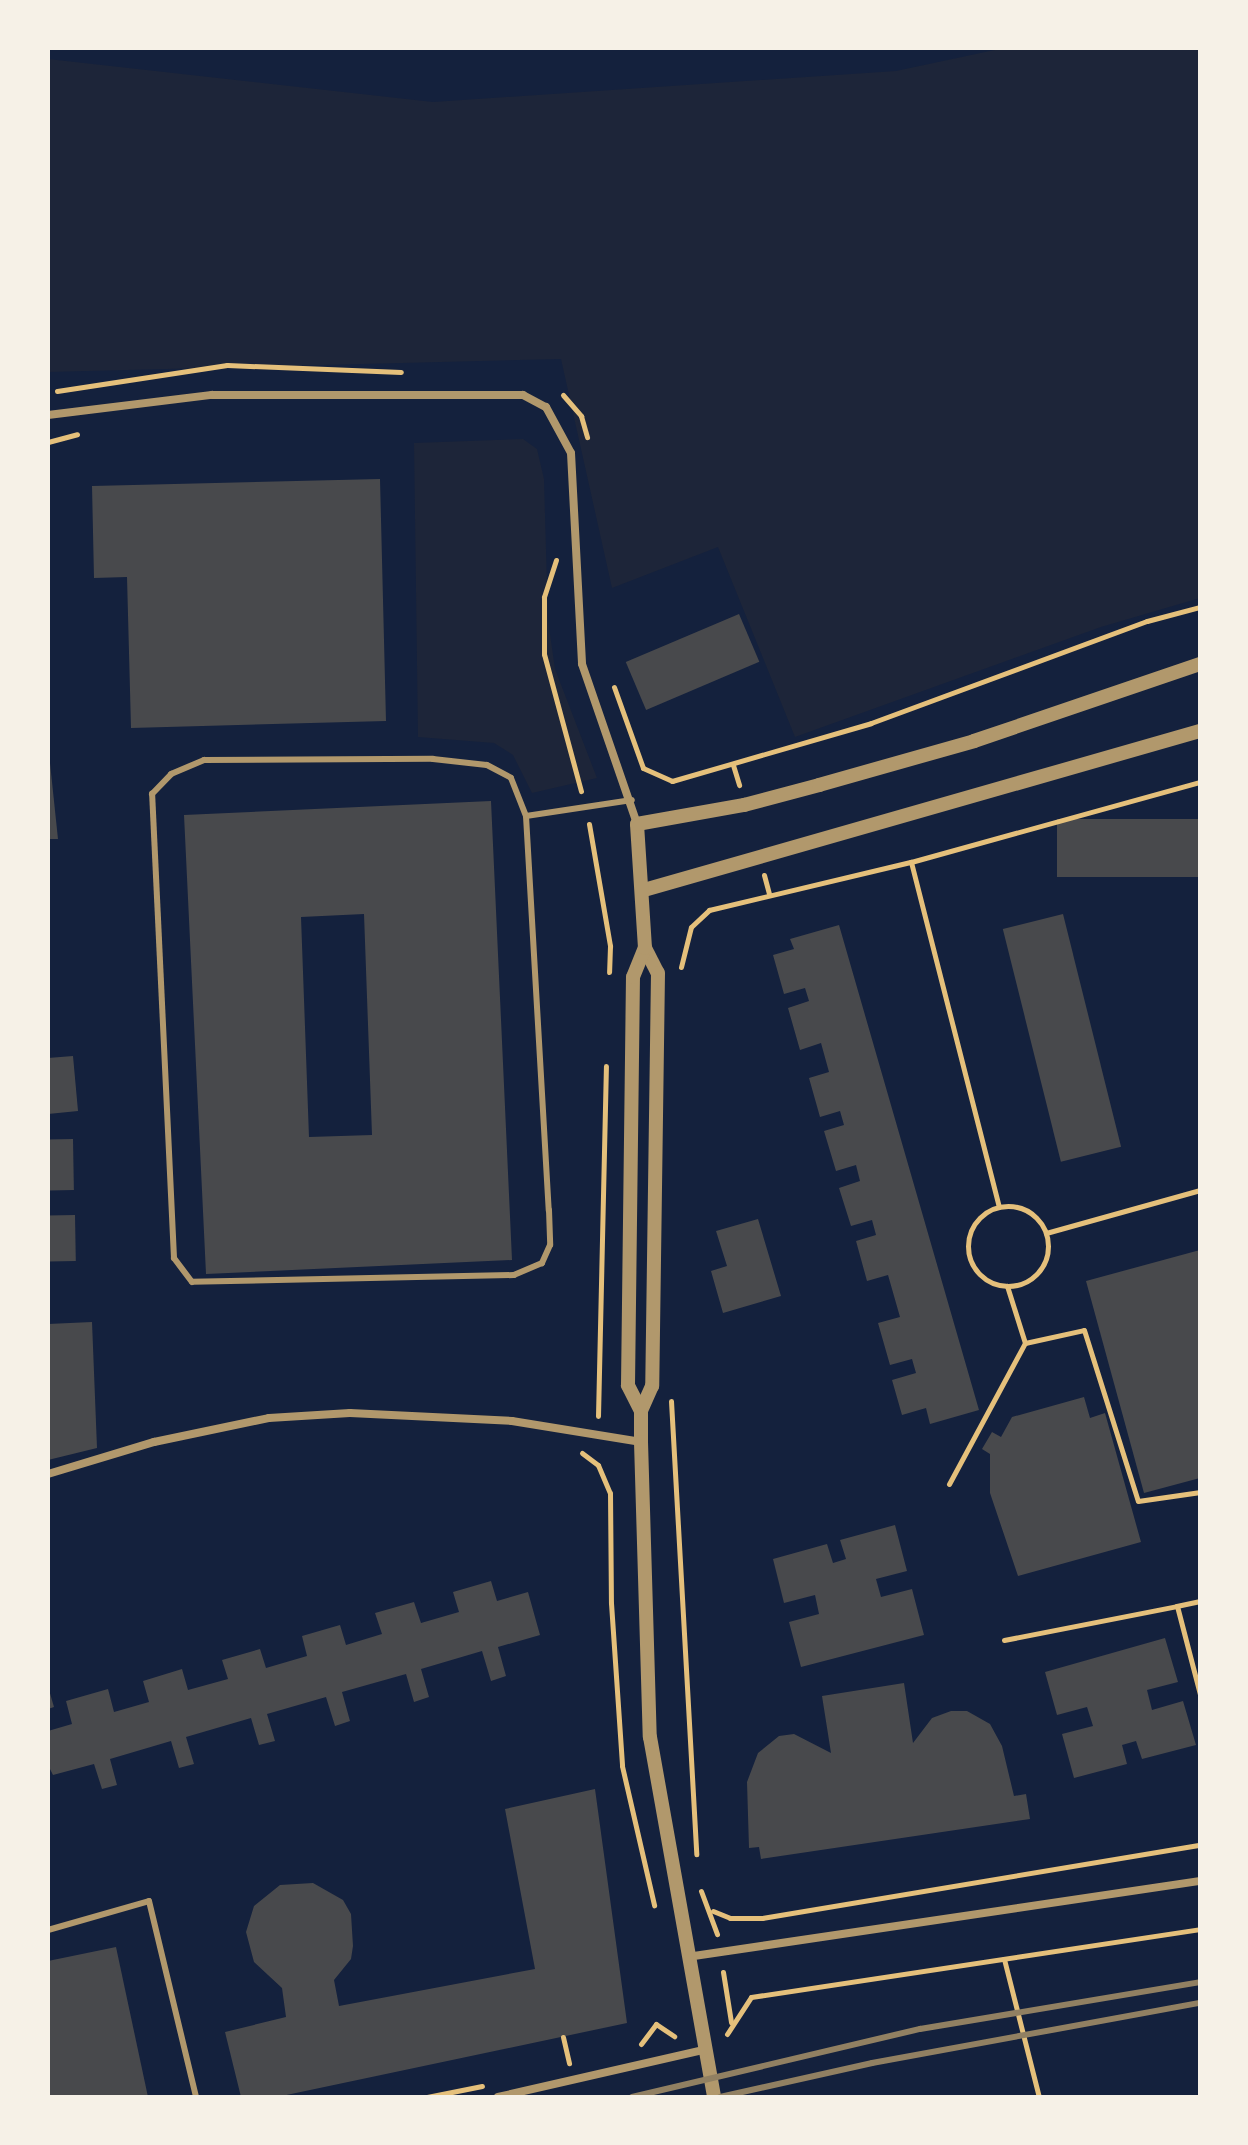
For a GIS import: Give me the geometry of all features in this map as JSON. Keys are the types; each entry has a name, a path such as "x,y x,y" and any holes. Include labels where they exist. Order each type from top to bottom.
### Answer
{"street":[{"path":"48,415 212,395 523,395 546,407 571,453 582,664 607,745 632,800 644,890 645,948 633,977 628,1385 641,1411"},
{"path":"637,824 744,805 974,741 1200,664"},
{"path":"644,890 1200,731"},
{"path":"645,948 658,973 652,1386 641,1411 650,1737 686,1957 714,2097"},
{"path":"48,1474 154,1442 269,1418 431,1415 512,1421 641,1442"},
{"path":"686,1957 1200,1881"},
{"path":"498,2097 704,2050"}],"lane":[{"path":"433,759 487,765 511,778 526,816 549,1210 550,1245 542,1263 514,1275 192,1282 174,1258 152,794 171,774 204,760 433,759"},
{"path":"526,816 586,810 632,800"},
{"path":"48,1930 149,1901 196,2097"}],"path":[{"path":"48,393 227,365 409,373"},
{"path":"558,393 581,416 590,449"},
{"path":"48,442 93,429"},
{"path":"555,545 557,559 544,597 544,654 586,810 610,946 609,978"},
{"path":"612,681 643,768 672,781 871,723 1147,621 1200,607"},
{"path":"680,969 691,927 709,910 911,862 1200,782"},
{"path":"911,862 999,1207"},
{"path":"607,1056 598,1465 610,1493 611,1603 622,1766 655,1910"},
{"path":"1046,1233 1200,1190"},
{"path":"999,1207 1022,1208 1046,1233 1048,1246 1040,1270 1031,1278 1007,1286 983,1277 969,1256 971,1231 987,1212 999,1207"},
{"path":"949,1484 1025,1343 1007,1286"},
{"path":"1025,1343 1084,1330 1138,1501 1200,1492"},
{"path":"671,1391 697,1857"},
{"path":"575,1448 598,1465"},
{"path":"1004,1640 1200,1601"},
{"path":"1177,1606 1200,1694"},
{"path":"712,1910 730,1918 762,1918 1200,1845"},
{"path":"699,1887 712,1910 731,2022 728,2045 704,2050"},
{"path":"731,2022 751,1997 1200,1929"},
{"path":"1004,1959 1039,2097"},
{"path":"679,2027 684,2055"},
{"path":"563,2037 569,2063"}],"shaded area":[{"path":"1004,48 1200,48 1200,598 1101,627 795,737 718,547 612,588 561,359 48,372 48,59 433,102 896,71"},
{"path":"523,439 537,449 544,479 548,620 555,669 597,778 532,793 513,755 494,743 418,737 414,443"}],"building":[{"path":"380,479 386,721 131,728 127,577 94,578 92,486"},
{"path":"739,614 759,662 646,710 626,662"},
{"path":"48,744 58,839 48,839"},
{"path":"491,801 512,1260 206,1274 184,815","holes":["364,914 372,1135 309,1137 301,917"]},
{"path":"1057,819 1200,819 1200,877 1057,877"},
{"path":"1063,914 1121,1147 1061,1162 1003,929"},
{"path":"839,925 979,1410 930,1424 926,1408 902,1415 892,1380 916,1373 912,1359 890,1365 878,1323 900,1317 888,1275 867,1281 856,1241 876,1235 872,1220 851,1226 839,1188 860,1181 856,1165 836,1171 824,1131 844,1125 840,1111 820,1117 809,1078 829,1072 821,1043 800,1050 788,1008 809,1001 805,988 784,994 773,955 794,949 790,939"},
{"path":"73,1056 78,1111 48,1114 48,1058"},
{"path":"48,1139 73,1139 74,1190 49,1190"},
{"path":"48,1215 75,1215 76,1261 49,1261"},
{"path":"758,1219 781,1296 723,1313 711,1271 727,1266 716,1231"},
{"path":"1200,1250 1200,1478 1144,1493 1086,1281"},
{"path":"92,1322 97,1448 48,1460 48,1324"},
{"path":"1084,1397 1090,1418 1105,1413 1141,1542 1018,1576 990,1493 990,1454 982,1449 992,1432 1001,1437 1012,1417"},
{"path":"895,1525 907,1571 876,1579 881,1597 912,1589 924,1635 801,1667 789,1622 819,1614 815,1595 784,1603 773,1559 827,1544 833,1563 846,1559 840,1540"},
{"path":"491,1581 497,1601 528,1592 540,1635 498,1647 506,1676 491,1681 482,1651 421,1669 429,1697 414,1702 406,1674 342,1692 350,1721 335,1726 326,1697 267,1714 275,1741 259,1745 251,1718 186,1737 194,1764 179,1768 171,1741 110,1759 117,1785 102,1789 94,1764 53,1775 48,1765 48,1731 72,1724 66,1701 108,1689 114,1712 149,1702 143,1681 182,1669 188,1690 228,1679 222,1660 260,1649 266,1668 307,1656 302,1636 340,1625 346,1645 382,1634 375,1613 414,1602 421,1623 459,1612 453,1592"},
{"path":"1165,1638 1178,1682 1147,1690 1152,1710 1183,1701 1196,1745 1142,1759 1136,1741 1122,1745 1127,1764 1074,1778 1062,1734 1093,1726 1087,1707 1057,1715 1045,1672"},
{"path":"904,1683 913,1743 932,1718 951,1711 967,1711 990,1724 1002,1746 1014,1796 1026,1794 1030,1819 761,1859 759,1847 749,1848 747,1782 758,1753 779,1736 794,1734 831,1753 822,1696"},
{"path":"48,1691 54,1707 48,1709"},
{"path":"595,1789 627,2023 277,2097 241,2097 225,2032 286,2017 282,1988 254,1962 246,1932 254,1906 280,1885 313,1883 343,1900 351,1914 353,1946 351,1959 334,1980 339,2006 535,1969 505,1809"},
{"path":"116,1947 148,2097 48,2097 48,1961"}],"railway":[{"path":"632,2097 920,2029 1200,1982"},
{"path":"720,2097 872,2063 1200,2003"}]}
